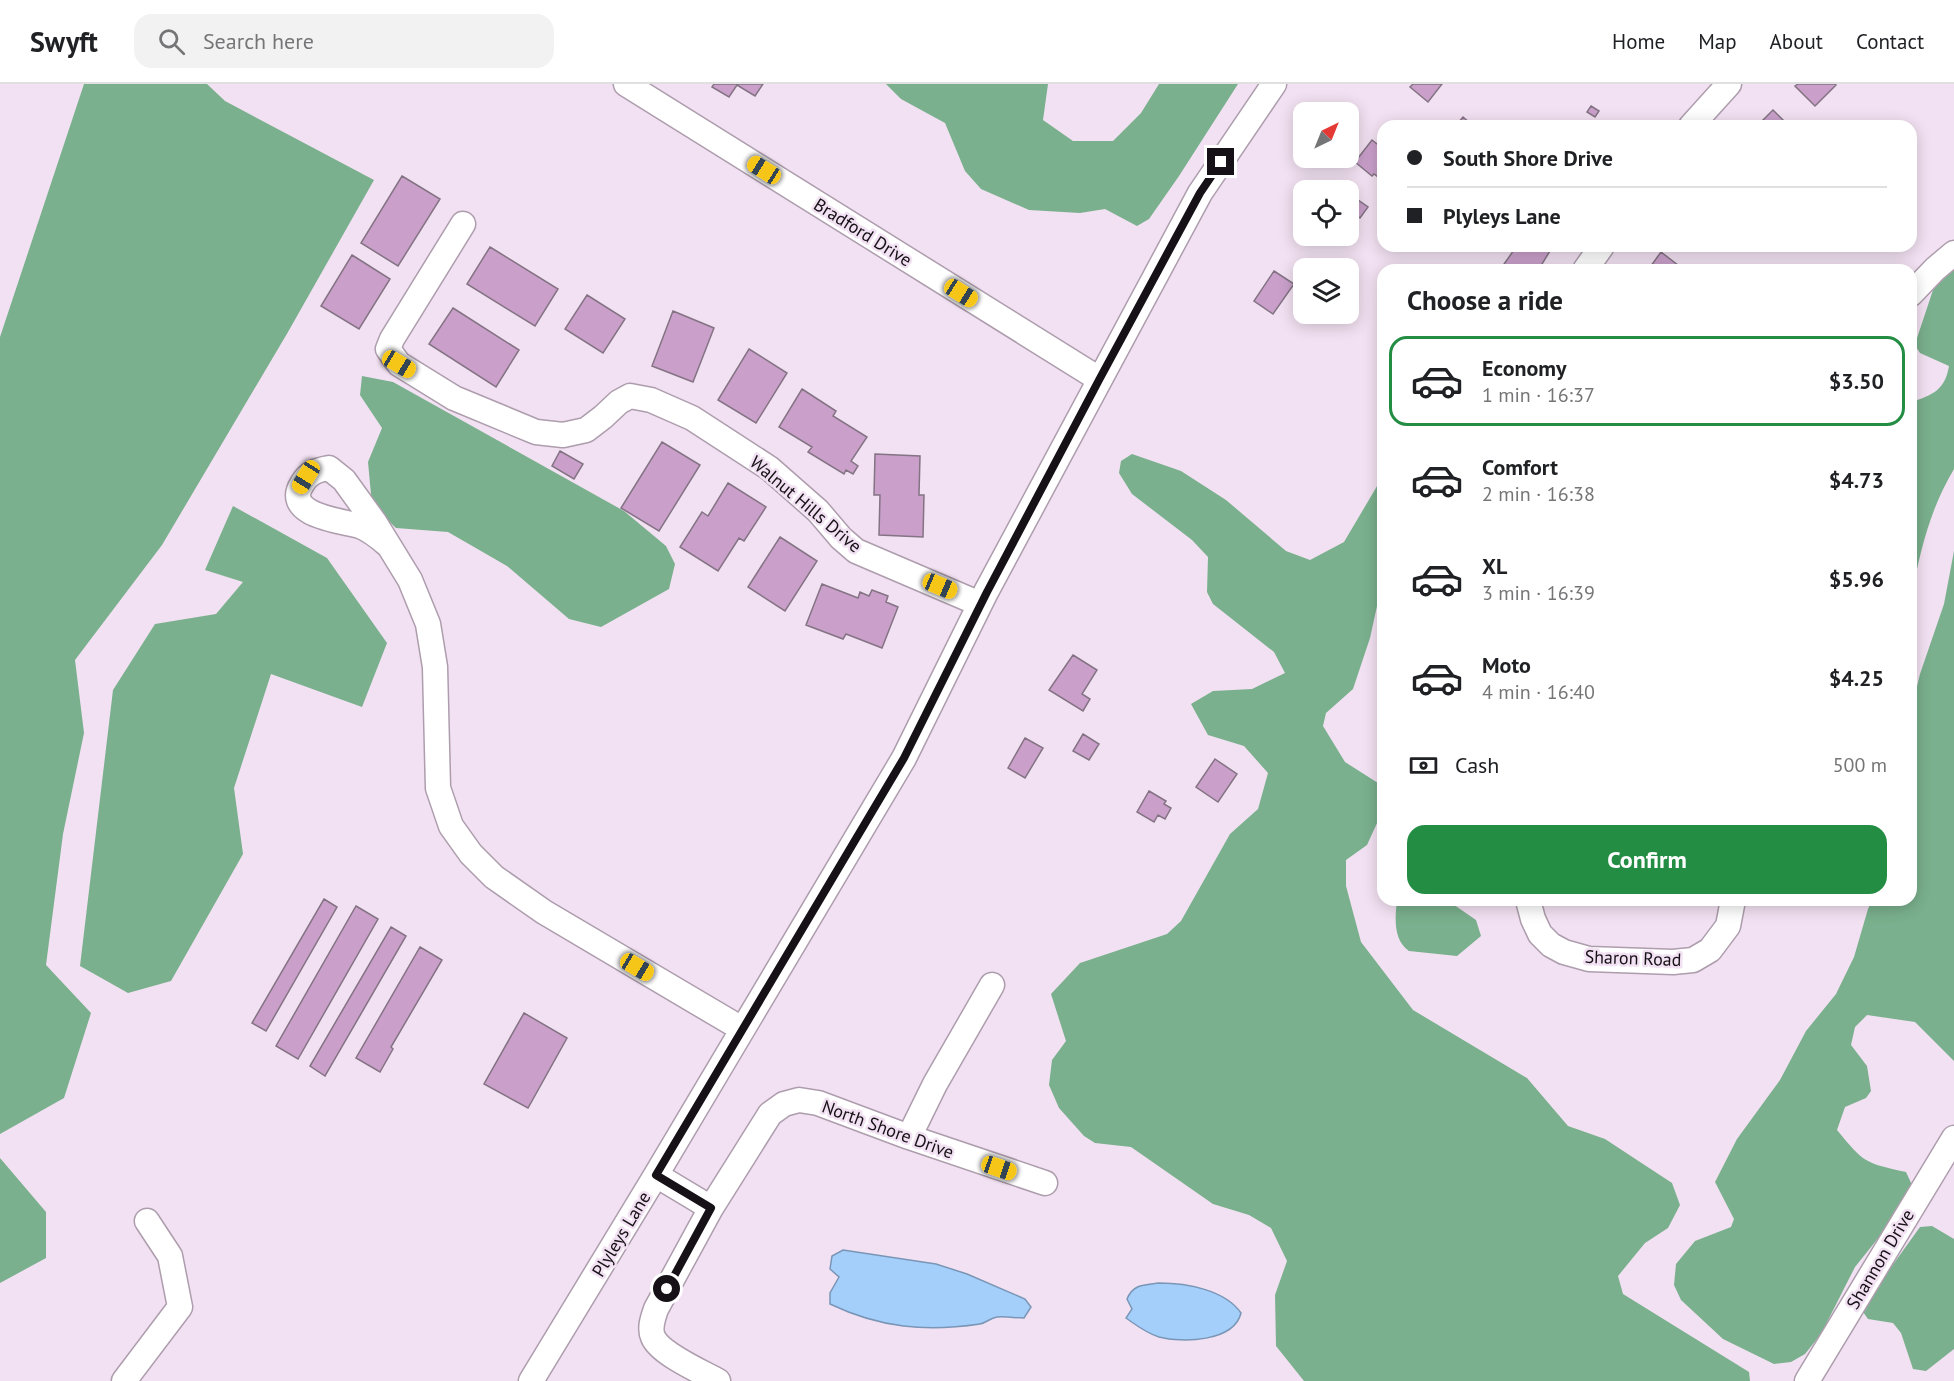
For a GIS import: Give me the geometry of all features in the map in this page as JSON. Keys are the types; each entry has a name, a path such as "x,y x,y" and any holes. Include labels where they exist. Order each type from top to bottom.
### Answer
{"street":[{"name":"Bradford Drive","path":"626,84 1099,380"},
{"name":"Plyleys Lane","path":"531,1381 904,758 980,604 1200,193 1274,84"},
{"path":"1696,120 1729,84"},
{"name":"Walnut Hills Drive","path":"463,224 392,339 388,350 399,364 454,398 536,432 563,435 586,430 619,402 630,396 651,400 692,418 769,468 818,512 856,551 980,604"},
{"path":"1917,288 1954,253"},
{"path":"388,545 410,580 428,624 435,668 438,788 450,826 471,854 494,877 544,912 742,1029"},
{"name":"Sharon Road","path":"1530,906 1540,934 1551,945 1564,952 1589,959 1673,962 1693,960 1710,950 1728,926 1732,906"},
{"path":"909,1137 992,985"},
{"name":"North Shore Drive","path":"718,1381 663,1350 653,1337 651,1324 656,1310 711,1208 760,1127 770,1114 784,1104 799,1100 818,1103 909,1137 1045,1183"},
{"name":"Shannon Drive","path":"1807,1381 1954,1138"},
{"path":"656,1175 711,1208"},
{"path":"124,1381 180,1307 170,1256 147,1221"}],"green space":[{"path":"84,84 207,84 225,101 374,180 288,332 162,545 75,660 84,733 63,834 46,965 91,1013 64,1098 0,1134 0,337"},
{"path":"886,84 1048,84 1043,120 1073,141 1113,141 1141,113 1159,84 1238,84 1149,219 1137,226 1105,209 1080,213 1029,210 981,189 965,171 945,123 901,99"},
{"path":"1954,268 1954,469 1932,516 1917,570 1917,400 1932,394 1941,386 1949,366 1920,353 1917,348 1917,338 1933,290"},
{"path":"362,376 393,382 624,511 666,546 675,564 669,589 601,627 569,619 507,566 448,532 396,528 372,505 368,462 382,428 360,395"},
{"path":"1132,454 1181,471 1226,500 1286,551 1310,560 1344,542 1377,486 1377,606 1370,638 1353,689 1326,713 1323,726 1345,762 1377,782 1377,823 1367,845 1346,860 1346,886 1361,942 1413,1010 1527,1078 1568,1126 1605,1139 1672,1183 1680,1205 1668,1228 1645,1243 1618,1276 1623,1294 1749,1372 1750,1381 1304,1381 1276,1346 1275,1295 1287,1261 1271,1228 1249,1215 1213,1204 1131,1147 1095,1143 1084,1136 1059,1108 1049,1085 1052,1060 1066,1041 1051,994 1080,963 1167,934 1181,921 1230,834 1258,809 1268,773 1244,746 1208,735 1191,704 1213,691 1252,689 1285,673 1274,652 1213,604 1207,592 1208,557 1192,540 1132,494 1119,473 1121,461"},
{"path":"233,506 327,558 387,643 362,707 271,674 234,788 243,854 171,981 128,993 80,966 113,690 155,624 216,614 243,582 205,570"},
{"path":"1954,551 1954,1061 1915,1022 1867,1015 1855,1027 1851,1045 1867,1066 1871,1091 1866,1098 1845,1107 1837,1130 1866,1160 1906,1172 1912,1185 1908,1201 1855,1267 1821,1334 1805,1354 1791,1362 1774,1364 1723,1339 1681,1300 1674,1285 1676,1264 1695,1241 1731,1227 1734,1219 1715,1182 1737,1139 1780,1080 1806,1031 1836,994 1854,957 1869,906 1917,906 1917,686 1944,604"},
{"path":"1397,906 1456,906 1476,920 1481,936 1457,956 1409,951 1400,941 1396,921"},
{"path":"0,1158 46,1212 46,1258 0,1283"},
{"path":"1932,1226 1954,1239 1954,1349 1926,1371 1913,1369 1901,1333 1893,1323 1868,1319 1861,1309 1920,1227"}],"water":[{"path":"843,1250 936,1264 967,1274 1025,1299 1031,1307 1024,1318 997,1317 982,1323 941,1328 904,1326 867,1318 830,1304 830,1293 839,1277 830,1269 832,1256"},
{"path":"1159,1283 1193,1286 1215,1293 1234,1305 1241,1313 1236,1323 1218,1335 1193,1340 1159,1337 1141,1329 1126,1318 1132,1309 1127,1299 1132,1290 1144,1285"}],"building":[{"path":"714,84 763,84 755,96 737,85 729,97 712,87"},
{"path":"1413,84 1442,84 1428,102 1410,87"},
{"path":"1798,84 1836,85 1815,106 1795,86"},
{"path":"1591,106 1599,111 1595,117 1587,112"},
{"path":"1773,110 1783,120 1763,120"},
{"path":"1372,140 1377,144 1377,176 1374,174 1372,176 1359,165 1359,157"},
{"path":"402,176 440,199 398,266 361,243"},
{"path":"1359,201 1368,207 1359,217"},
{"path":"490,247 558,289 535,326 467,284"},
{"path":"1513,252 1549,252 1542,264 1504,264"},
{"path":"1661,252 1677,264 1652,264"},
{"path":"352,255 390,279 359,329 321,306"},
{"path":"1274,271 1293,283 1273,314 1254,301"},
{"path":"587,295 625,319 603,353 565,329"},
{"path":"453,308 519,350 496,387 429,344"},
{"path":"673,311 714,328 693,382 652,366"},
{"path":"749,349 787,373 756,423 718,400"},
{"path":"802,389 836,411 833,416 867,437 851,461 858,466 853,474 846,470 844,474 808,452 812,447 779,427"},
{"path":"662,442 700,465 659,531 621,508"},
{"path":"560,451 583,464 574,479 552,466"},
{"path":"875,454 920,456 919,495 924,495 923,537 879,535 880,495 874,495"},
{"path":"728,483 766,507 744,541 739,538 718,571 680,547 702,512 708,516"},
{"path":"780,537 817,561 785,611 748,587"},
{"path":"822,584 858,598 860,592 869,596 872,590 888,596 886,602 898,607 882,648 846,634 843,639 806,625"},
{"path":"1073,655 1097,670 1082,694 1090,699 1083,711 1049,690"},
{"path":"1083,734 1099,744 1089,760 1073,751"},
{"path":"1025,738 1043,748 1025,778 1008,768"},
{"path":"1215,759 1237,774 1218,802 1196,787"},
{"path":"1149,791 1166,801 1164,804 1171,808 1165,819 1158,815 1154,822 1137,812"},
{"path":"324,899 337,907 266,1031 252,1023"},
{"path":"356,906 378,919 298,1059 276,1046"},
{"path":"391,927 406,936 325,1076 310,1066"},
{"path":"420,947 442,960 391,1047 393,1049 380,1072 356,1058"},
{"path":"524,1013 567,1038 528,1108 484,1084"}],"route":[{"path":"667,1289 711,1208 656,1175 904,758 987,592 1099,380 1200,193 1221,162"}]}
